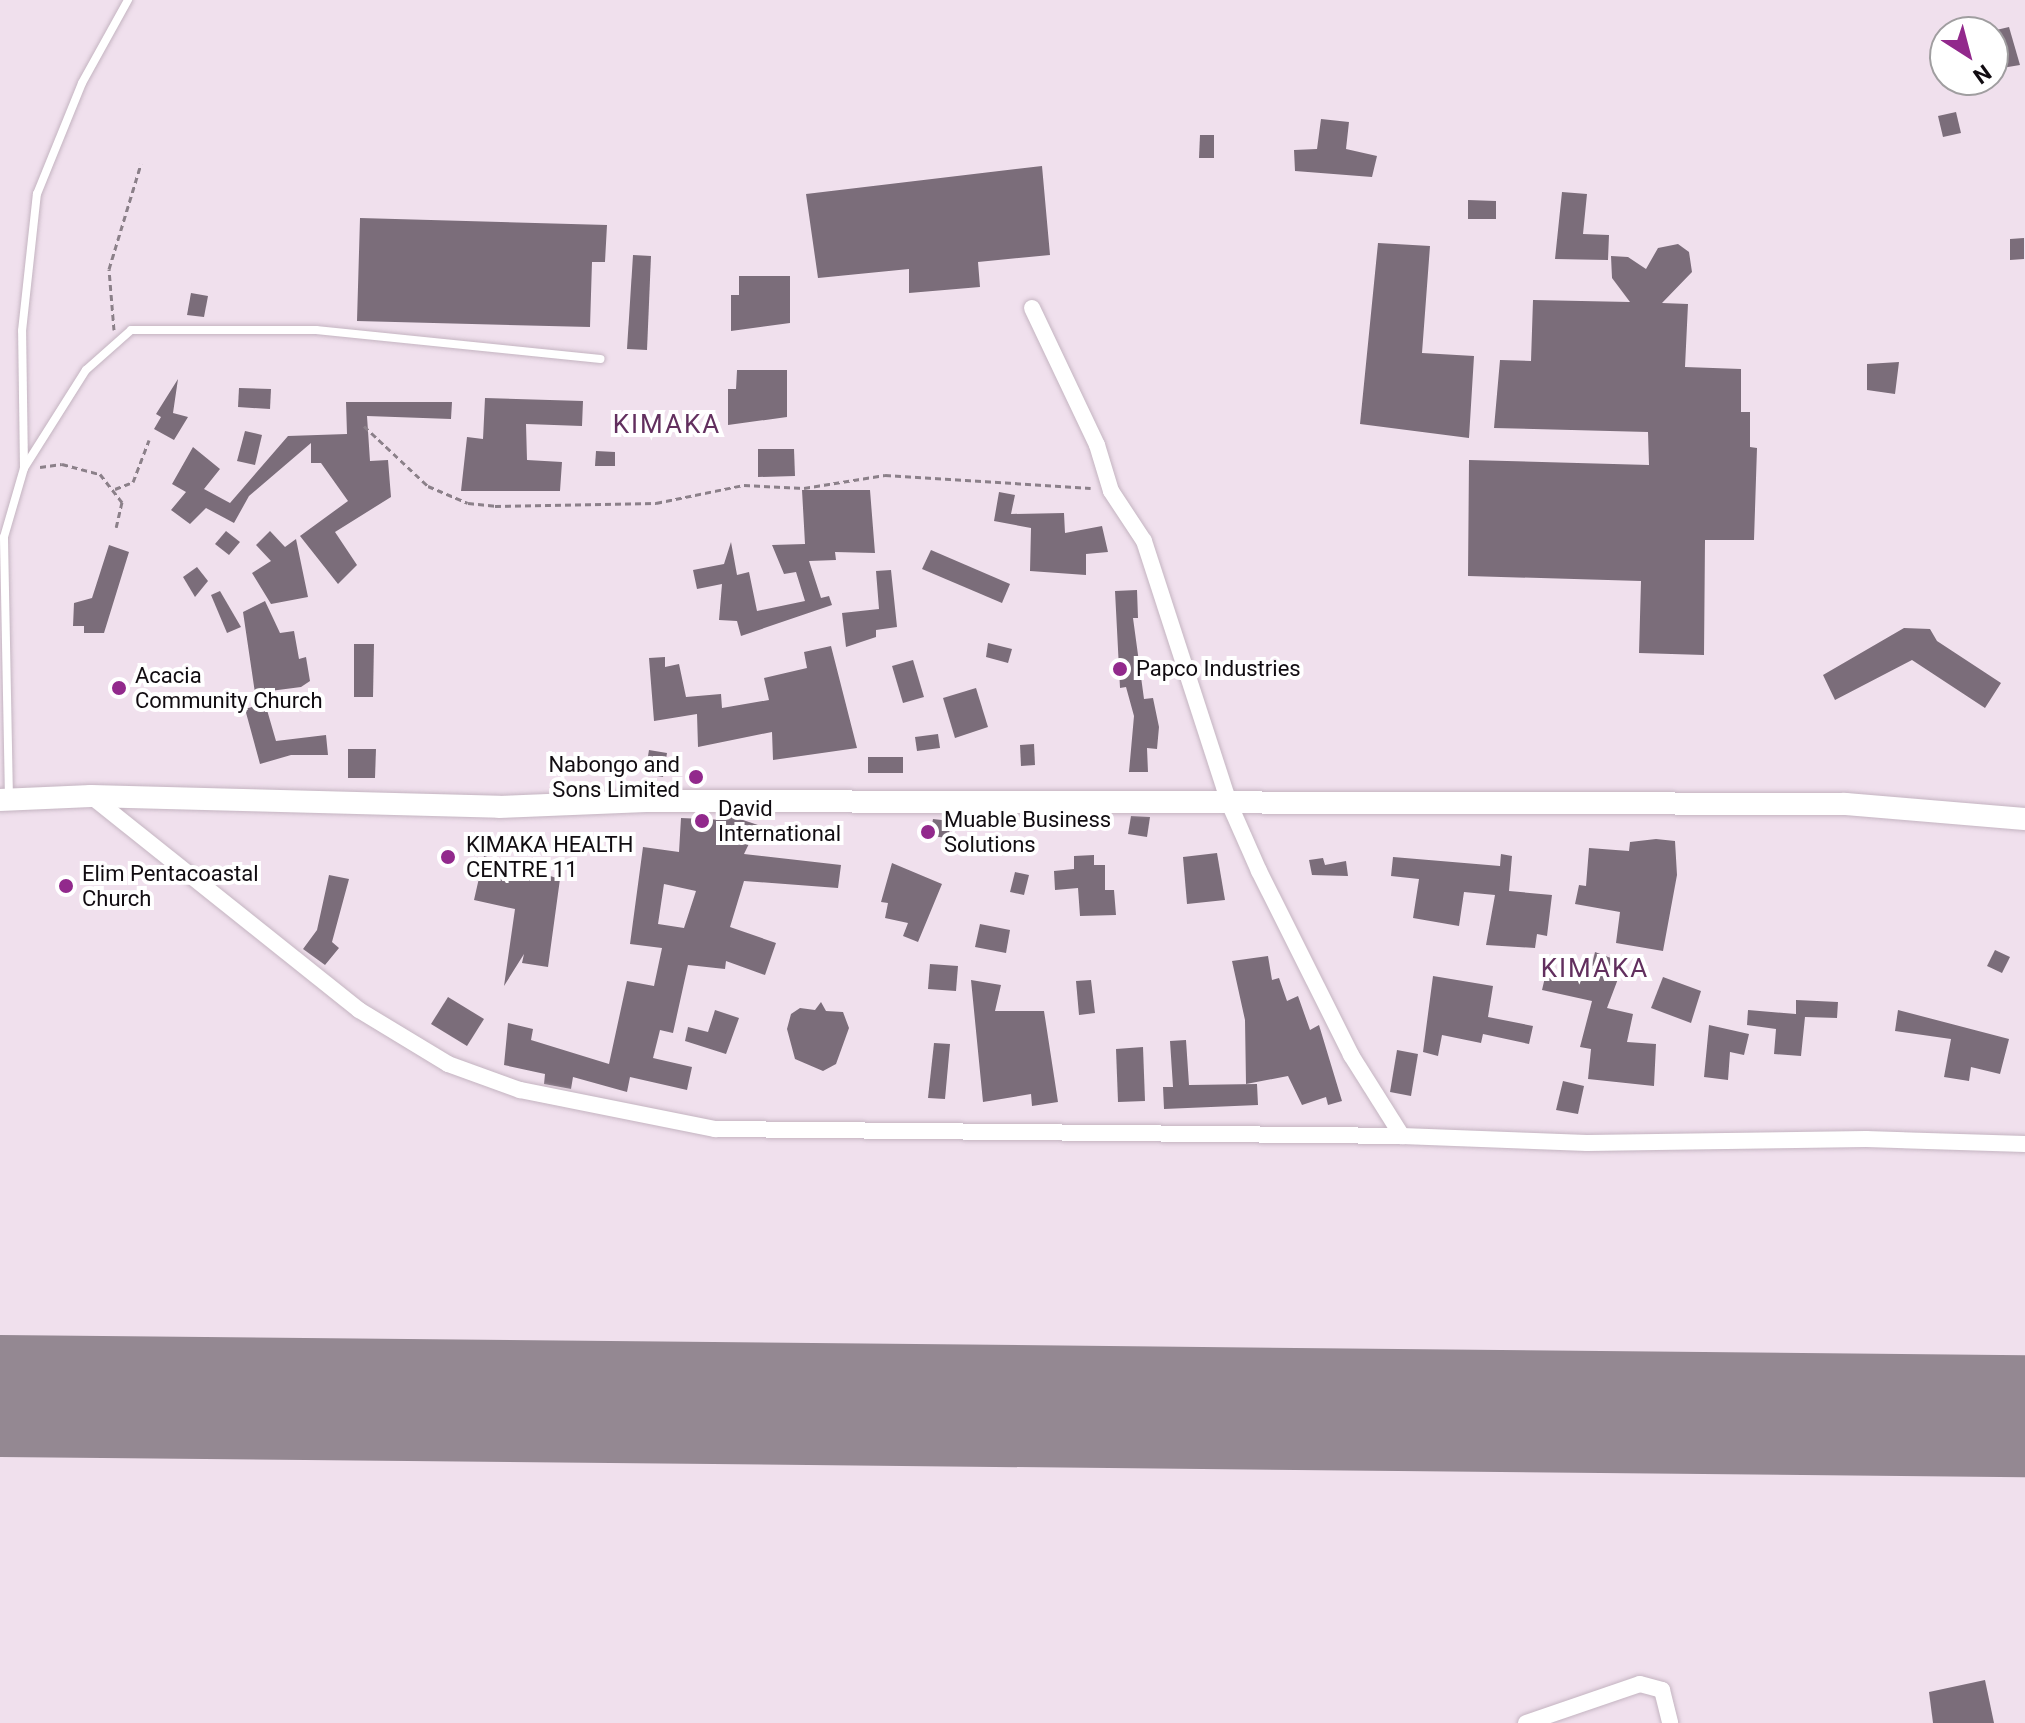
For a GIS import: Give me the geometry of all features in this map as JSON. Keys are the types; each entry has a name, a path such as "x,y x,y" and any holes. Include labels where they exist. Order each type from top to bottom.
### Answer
{"main road":[{"path":"4,800 91,796 499,807 646,801 1845,804 2025,819"}],"street":[{"path":"1032,308 1097,445 1111,491 1144,541 1229,803 1351,1055 1402,1136"},
{"path":"91,796 359,1010 448,1064 520,1090 715,1129 1402,1136 1587,1143 1866,1139 2025,1144"},
{"path":"1526,1723 1640,1684 1662,1690 1670,1723"}],"lane":[{"path":"24,468 22,331 37,194 82,83 128,0"},
{"path":"4,800 4,537 24,468 86,370 116,337 183,327 316,330 601,359"}],"path":[{"path":"116,337 109,269 141,164"},
{"path":"364,426 428,486 468,503 495,506 656,503 744,485 804,488 885,475 1111,491"},
{"path":"115,489 133,482 149,440"},
{"path":"24,468 80,468 100,474 115,489 122,502 116,527"}],"building":[{"path":"2009,27 2020,65 2009,67"},
{"path":"1956,112 1961,133 1943,137 1938,116"},
{"path":"1321,119 1349,122 1346,149 1377,156 1372,177 1295,171 1294,150 1317,149"},
{"path":"1200,135 1214,135 1214,158 1199,158"},
{"path":"1042,166 1050,255 978,262 980,287 909,293 909,269 818,278 806,194"},
{"path":"1562,192 1587,194 1583,234 1609,235 1608,260 1555,259"},
{"path":"1468,200 1496,201 1496,219 1468,219"},
{"path":"360,218 607,225 605,262 592,262 590,327 357,321"},
{"path":"2024,238 2024,259 2010,260 2010,239"},
{"path":"1378,243 1430,246 1422,353 1474,356 1469,438 1360,424"},
{"path":"1678,244 1689,252 1692,272 1662,303 1688,304 1685,367 1741,369 1741,412 1750,412 1750,447 1757,448 1754,540 1705,540 1704,655 1639,653 1641,581 1468,576 1469,460 1649,465 1648,432 1494,428 1500,360 1531,361 1533,300 1630,302 1612,278 1611,256 1628,257 1646,269 1658,248"},
{"path":"633,255 651,256 647,350 627,349"},
{"path":"739,276 790,276 790,323 731,331 731,295 739,295"},
{"path":"191,293 208,296 204,317 187,315"},
{"path":"1899,362 1895,394 1867,390 1867,364"},
{"path":"737,370 787,370 787,417 728,425 728,389 736,389"},
{"path":"178,379 173,413 188,417 174,440 154,429 161,417 156,414"},
{"path":"239,388 271,389 270,409 238,407"},
{"path":"485,398 583,401 582,426 526,424 527,460 562,462 560,491 461,491 467,437 483,439"},
{"path":"346,402 452,402 451,419 367,416 370,461 388,460 391,497 335,532 357,565 338,584 300,536 348,501 321,463 311,463 311,443 249,496 234,523 206,508 190,524 171,510 186,492 172,484 193,447 220,469 204,489 230,503 288,436 347,434"},
{"path":"245,431 262,435 255,465 237,461"},
{"path":"758,449 794,449 795,476 758,477"},
{"path":"596,451 615,452 615,466 595,466"},
{"path":"802,490 870,490 875,553 835,552 836,560 809,561 821,598 829,596 832,605 741,636 737,621 719,620 722,584 697,589 693,570 724,564 731,542 737,575 749,572 757,611 805,601 796,572 784,574 772,545 805,544"},
{"path":"999,492 1015,495 1011,514 1064,513 1065,533 1102,526 1108,552 1086,554 1086,575 1030,571 1031,528 994,521"},
{"path":"226,531 240,542 229,555 215,544"},
{"path":"270,531 285,547 296,539 308,597 271,604 252,573 271,561 256,545"},
{"path":"109,545 129,552 104,633 84,633 84,626 73,626 74,603 92,598"},
{"path":"931,550 1010,584 1002,603 922,569"},
{"path":"197,567 208,581 195,597 183,577"},
{"path":"891,570 897,627 876,630 876,637 846,647 842,613 879,609 876,571"},
{"path":"1137,590 1138,618 1133,618 1144,699 1153,698 1159,727 1157,749 1147,748 1148,772 1129,772 1134,716 1126,687 1120,688 1115,591"},
{"path":"220,591 241,627 227,633 211,595"},
{"path":"265,601 280,633 294,631 299,659 306,657 310,681 301,687 255,693 243,612"},
{"path":"1904,628 1930,629 1937,641 2001,683 1985,708 1912,660 1835,700 1823,675"},
{"path":"988,643 1012,649 1008,663 986,657"},
{"path":"354,644 374,644 373,697 354,697"},
{"path":"831,646 857,748 773,760 772,732 698,747 697,714 654,721 649,658 665,657 665,667 679,664 686,697 721,694 722,708 769,700 764,678 807,668 804,652"},
{"path":"913,660 924,697 903,703 892,666"},
{"path":"976,688 988,727 955,738 943,698"},
{"path":"265,703 276,741 326,735 328,755 291,755 260,764 245,709"},
{"path":"938,734 940,748 917,751 915,737"},
{"path":"1034,744 1035,765 1021,766 1020,745"},
{"path":"348,749 376,749 375,778 348,778"},
{"path":"649,750 667,753 663,777 645,774"},
{"path":"868,757 903,757 903,773 868,773"},
{"path":"728,815 758,825 744,854 841,865 838,888 744,881 730,927 776,943 765,975 726,961 725,969 688,965 673,1033 660,1030 653,1058 692,1067 687,1090 630,1077 627,1092 573,1077 571,1089 544,1084 545,1074 504,1065 508,1023 533,1029 531,1040 609,1064 627,981 654,986 662,948 630,944 643,847 679,852 681,818 726,820","holes":["664,884 696,891 684,928 658,924"]},
{"path":"1131,816 1150,817 1147,837 1128,834"},
{"path":"933,819 950,821 949,838 930,836"},
{"path":"1656,839 1675,841 1677,875 1663,951 1616,943 1620,912 1575,904 1579,885 1586,886 1589,848 1629,851 1630,842"},
{"path":"1217,853 1225,900 1187,904 1183,857"},
{"path":"1501,854 1512,856 1509,891 1552,895 1547,936 1537,934 1535,948 1486,945 1495,895 1464,892 1459,926 1413,918 1419,879 1391,876 1393,857 1500,866"},
{"path":"1094,855 1094,865 1105,865 1105,890 1114,890 1116,915 1080,916 1078,888 1055,890 1054,871 1074,869 1074,856"},
{"path":"484,856 560,879 548,967 522,963 524,954 504,986 515,909 474,900"},
{"path":"1323,858 1325,865 1346,861 1348,876 1312,875 1309,860"},
{"path":"892,863 942,884 918,942 903,936 908,923 885,918 888,903 881,902"},
{"path":"1015,872 1029,875 1024,895 1010,892"},
{"path":"329,875 349,879 332,942 339,948 325,965 303,949 317,930"},
{"path":"980,924 1010,930 1006,953 975,947"},
{"path":"1995,950 2010,957 2002,973 1987,966"},
{"path":"1595,952 1624,963 1607,1008 1633,1014 1627,1042 1656,1044 1654,1086 1588,1079 1591,1049 1580,1047 1592,1001 1542,990 1546,973 1589,977"},
{"path":"1268,956 1272,980 1279,978 1287,1001 1298,996 1310,1030 1319,1025 1342,1101 1328,1105 1326,1097 1302,1105 1288,1076 1246,1084 1245,1020 1232,961"},
{"path":"930,964 958,966 956,991 928,989"},
{"path":"1433,976 1493,986 1488,1017 1533,1026 1529,1044 1483,1034 1481,1043 1442,1035 1438,1056 1423,1052"},
{"path":"1663,977 1701,991 1691,1023 1651,1008"},
{"path":"971,980 1001,985 995,1011 1044,1011 1058,1102 1032,1106 1031,1094 983,1102"},
{"path":"1091,980 1095,1013 1079,1015 1076,981"},
{"path":"448,997 484,1019 467,1046 431,1024"},
{"path":"1796,1000 1838,1002 1837,1018 1805,1017 1801,1056 1774,1054 1776,1029 1747,1025 1748,1010 1796,1014"},
{"path":"821,1002 826,1011 843,1012 849,1028 836,1064 823,1071 795,1059 787,1029 791,1014 800,1008 815,1010"},
{"path":"715,1010 739,1018 726,1054 685,1041 688,1027 708,1032"},
{"path":"1898,1010 2009,1039 2000,1074 1971,1067 1969,1081 1944,1077 1951,1039 1895,1031"},
{"path":"1709,1025 1749,1034 1744,1055 1730,1052 1728,1080 1704,1077"},
{"path":"1186,1040 1189,1085 1257,1084 1258,1105 1164,1109 1163,1087 1173,1087 1170,1041"},
{"path":"934,1043 950,1044 945,1099 928,1098"},
{"path":"1143,1047 1145,1101 1118,1102 1116,1049"},
{"path":"1397,1050 1418,1054 1411,1096 1390,1092"},
{"path":"1563,1081 1584,1086 1578,1114 1556,1110"},
{"path":"1985,1680 1994,1723 1933,1723 1929,1692"}],"runway":[{"path":"0,1396 2025,1416"}],"place":[{"name":"Papco Industries","path":"1120,669"},
{"name":"Acacia Community Church","path":"119,688"},
{"name":"Nabongo and Sons Limited","path":"696,777"},
{"name":"David International","path":"702,821"},
{"name":"Muable Business Solutions","path":"928,832"},
{"name":"KIMAKA HEALTH CENTRE 11","path":"448,857"},
{"name":"Elim Pentacoastal Church","path":"66,886"}],"district":[{"name":"KIMAKA","path":"667,425"},
{"name":"KIMAKA","path":"1595,969"}]}
